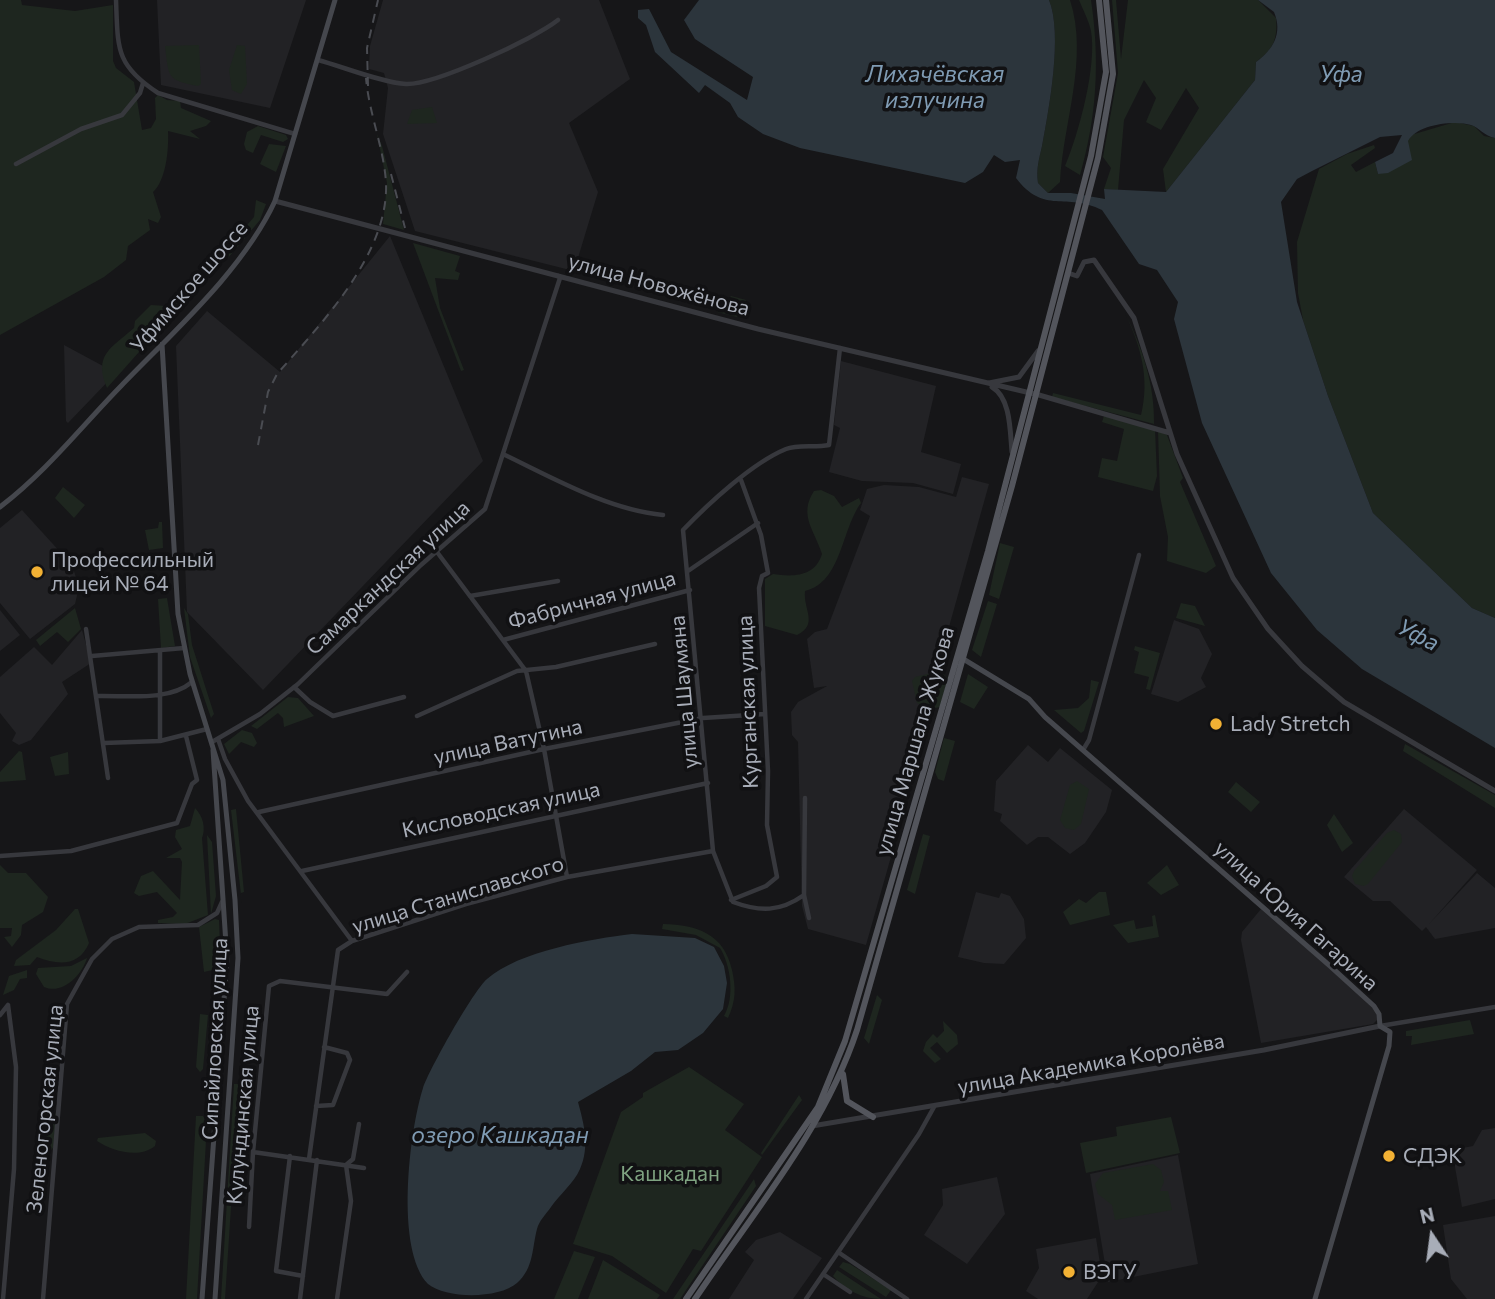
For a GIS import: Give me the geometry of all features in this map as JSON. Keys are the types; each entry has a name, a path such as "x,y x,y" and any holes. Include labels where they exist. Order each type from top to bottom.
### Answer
{"main road":[{"name":"Уфимское шоссе","path":"0,507 43,473 162,344 248,247 262,227 275,201 335,0"},
{"path":"1095,157 1106,72 1099,0"},
{"path":"1095,157 1113,74 1106,0"},
{"name":"улица Маршала Жукова","path":"687,1299 810,1125 845,1041 960,657 1038,351 1074,236 1095,157"},
{"name":"улица Маршала Жукова","path":"695,1299 843,1073 1035,395 1068,273 1074,236"},
{"name":"Сипайловская улица","path":"162,344 178,614 192,682 207,729 214,741 223,780 238,958 215,1299"},
{"name":"улица Юрия Гагарина","path":"960,657 1029,699 1083,750 1374,1006 1380,1014 1380,1026 1390,1032 1389,1046 1315,1299"},
{"name":"Сипайловская улица","path":"202,1299 227,959 214,782 214,741"},
{"path":"214,782 223,780"},
{"path":"843,1073 847,1101 873,1116"},
{"path":"216,1117 221,1114 227,1118"}],"street":[{"path":"117,0 117,33 122,58 125,66 143,83 158,93 295,134"},
{"path":"318,60 406,84 437,77 513,48 558,20"},
{"path":"16,164 81,129 122,116 140,93 143,83"},
{"name":"улица Новожёнова","path":"275,201 555,273 758,329 1035,395 1157,427 1170,433"},
{"path":"1068,273 1077,276 1084,262 1094,260 1114,286 1138,327 1170,433 1233,578 1268,629 1302,666 1366,717 1495,791"},
{"name":"Самаркандская улица","path":"214,741 260,714 294,687 485,509 505,455 561,278 555,273"},
{"path":"741,480 788,448 829,444 840,347"},
{"path":"982,383 1019,377 1038,351"},
{"path":"982,383 997,390 1002,396 1012,452"},
{"path":"505,455 601,497 648,513 663,514"},
{"name":"Курганская улица","path":"732,901 765,886 777,877 767,825 759,588 762,576 768,573 758,523 741,480"},
{"name":"улица Шаумяна","path":"732,901 713,851 703,718 683,530 722,490 741,480"},
{"path":"688,571 758,523"},
{"path":"437,552 526,671 544,749 567,877"},
{"path":"1083,750 1089,740 1139,555"},
{"path":"470,596 558,581"},
{"name":"Фабричная улица","path":"503,640 690,590"},
{"path":"86,629 108,778"},
{"path":"417,716 494,679 654,644"},
{"path":"92,656 184,648"},
{"path":"160,651 160,741"},
{"path":"96,696 161,695 185,688 192,682"},
{"path":"294,687 310,702 333,716 404,697"},
{"name":"улица Ватутина","path":"259,812 544,749 703,718 765,714"},
{"path":"104,743 160,741 207,729"},
{"path":"0,856 71,851 177,823 191,784 197,780 186,736"},
{"path":"214,741 248,801 259,812 352,940"},
{"name":"Кисловодская улица","path":"302,871 708,783"},
{"path":"804,798 804,895 809,918"},
{"name":"улица Станиславского","path":"309,1159 338,950 352,940 466,904 567,877 713,851"},
{"path":"732,901 755,909 777,909 804,895"},
{"name":"Зеленогорская улица","path":"43,1299 67,1004 92,959 112,939 139,927 177,928 210,920 217,913 223,896"},
{"path":"332,987 387,995 407,972"},
{"name":"Кулундинская улица","path":"250,1227 253,1152 269,986 280,981 332,987"},
{"path":"0,1015 8,1005 16,1067 14,1169 3,1299"},
{"path":"1380,1026 1495,1007"},
{"name":"улица Академика Королёва","path":"810,1125 934,1107 1264,1050 1380,1026"},
{"path":"316,1106 333,1105 350,1060 347,1053 324,1047"},
{"path":"806,1299 919,1134 934,1107"},
{"path":"346,1165 353,1159 359,1124"},
{"path":"253,1152 364,1168"},
{"path":"290,1156 276,1271 303,1276"},
{"path":"300,1299 317,1160"},
{"path":"337,1299 351,1201 346,1165"},
{"path":"838,1252 907,1299"},
{"path":"823,1274 850,1292"}],"shaded area":[{"path":"157,0 306,0 270,108 161,85"},
{"path":"383,0 599,0 630,79 569,123 598,192 574,271 415,231 383,134 388,88 384,73 369,69 370,46"},
{"path":"390,236 483,461 263,690 187,612 176,346 207,311 280,372"},
{"path":"64,345 116,373 68,423 66,421"},
{"path":"841,361 936,386 921,452 961,464 953,494 913,483 862,481 829,472 840,428 834,425"},
{"path":"962,477 989,484 907,777 913,779 866,945 808,929 802,906 798,742 792,735 791,712 798,702 827,686 814,688 807,639 815,632 827,629 870,516 860,510 867,489 884,485 919,487 956,497"},
{"name":"Профессильный лицей № 64","path":"22,510 72,565 79,587 75,604 30,639 0,603 0,528"},
{"path":"0,610 20,635 0,651"},
{"path":"1174,620 1199,629 1212,654 1201,678 1206,687 1178,702 1151,694"},
{"path":"82,630 91,663 62,682 68,694 31,740 19,745 12,741 16,733 0,713 0,677 34,647 52,665"},
{"path":"1028,745 1048,762 1060,748 1112,790 1106,812 1085,843 1070,854 1048,837 1038,837 1027,845 1000,821 1002,814 994,811 996,781"},
{"path":"1404,809 1477,870 1429,924 1477,873 1495,888 1495,928 1435,939 1426,927 1422,931 1390,901 1373,901 1344,877"},
{"path":"976,892 999,898 1001,893 1010,896 1024,919 1026,938 1004,964 958,957"},
{"path":"1261,909 1377,1010 1378,1019 1373,1024 1261,1043 1241,940 1242,932"},
{"path":"1495,1128 1495,1199 1462,1207 1452,1150 1473,1146 1482,1130"},
{"path":"1178,1155 1198,1264 1108,1282 1090,1174"},
{"path":"997,1177 1005,1214 967,1264 924,1235 943,1205 942,1189"},
{"path":"1495,1216 1495,1299 1467,1299 1451,1279 1443,1225"},
{"path":"780,1232 822,1258 793,1299 729,1299 754,1260 745,1252 756,1240"},
{"name":"ВЭГУ","path":"1096,1238 1102,1276 1087,1299 1038,1299 1026,1291 1039,1268 1036,1249"}],"green space":[{"path":"0,0 21,0 22,5 75,11 113,5 113,61 116,68 134,82 142,130 151,128 156,119 155,98 158,95 167,100 180,101 181,108 211,121 206,126 190,131 200,139 168,131 164,173 153,192 161,217 158,223 148,219 150,230 128,246 126,260 104,277 0,335"},
{"path":"1049,0 1070,0 1077,45 1060,182 1048,193 1038,183 1037,173 1051,93 1055,51 1053,15"},
{"path":"1079,0 1091,0 1096,66 1090,131 1080,175 1065,166 1081,118 1091,62 1091,31"},
{"path":"1112,0 1116,0 1121,59 1128,0 1258,0 1276,18 1275,38 1267,53 1256,62 1255,80 1166,192 1163,169 1199,108 1186,88 1161,130 1146,122 1156,98 1144,80 1124,120 1118,190 1104,189 1111,168 1103,157 1118,73"},
{"path":"199,45 201,84 198,86 175,79 169,71 165,46"},
{"path":"237,45 245,46 247,84 241,94 232,90 229,70"},
{"path":"432,107 437,123 407,124 412,110"},
{"path":"1455,122 1474,126 1484,136 1495,138 1495,618 1472,608 1373,513 1328,396 1303,320 1298,293 1297,242 1319,169 1347,154 1374,145 1375,148 1351,165 1356,172 1375,162 1378,174 1411,135"},
{"path":"258,126 286,135 288,139 283,142 261,135 253,153 246,150 244,144 247,132"},
{"path":"377,134 404,230 383,224 387,183"},
{"path":"269,144 286,146 276,172 260,164"},
{"path":"256,200 266,204 260,220 228,258 223,253 254,217"},
{"path":"413,243 460,256 455,271 460,273 458,280 435,278 440,308 464,370 461,371"},
{"path":"181,293 187,298 107,388 102,368 107,353 134,328 135,321 151,305 166,306"},
{"path":"731,296 746,300 741,318 717,312"},
{"path":"1125,313 1137,339 1146,367 1154,424 1052,397 1053,393 1141,415 1144,375 1136,338"},
{"path":"1104,416 1155,429 1157,476 1153,491 1098,477 1102,458 1117,461 1124,429 1102,422"},
{"path":"1158,430 1167,435 1183,478 1180,482 1216,566 1206,573 1167,561 1168,537 1160,496"},
{"path":"63,487 85,505 74,518 55,498"},
{"path":"821,490 834,496 842,507 859,498 861,503 827,577 817,586 805,591 809,621 804,631 797,635 765,626 765,579 773,574 802,574 819,562 822,554 809,523 808,508 814,491"},
{"path":"159,522 162,522 163,548 149,550 145,530 158,528"},
{"path":"1000,543 1014,547 999,599 989,595"},
{"path":"167,598 175,646 161,648 158,599"},
{"path":"988,601 997,604 981,657 972,650"},
{"path":"1181,603 1195,606 1205,626 1176,618"},
{"path":"75,608 81,629 68,642 57,632 40,646 36,640"},
{"path":"184,608 188,614 192,645 214,714 211,718 190,657"},
{"path":"1135,646 1160,653 1150,690 1146,689 1149,677 1134,673 1139,652 1134,650"},
{"path":"940,671 948,678 940,707 931,709 917,703 912,681 915,677"},
{"path":"968,674 988,687 974,709 960,702"},
{"path":"1091,680 1099,682 1084,731 1081,733 1054,710 1078,708 1089,698"},
{"path":"288,697 298,698 314,716 284,727 283,718 278,713 257,729 251,726"},
{"path":"242,730 252,733 257,743 254,747 241,742 229,754 224,744"},
{"path":"944,738 955,741 944,781 938,779 935,772"},
{"path":"1405,744 1495,795 1495,808 1403,751"},
{"path":"19,751 22,752 26,780 0,782 0,772"},
{"path":"68,752 69,774 55,776 50,757"},
{"path":"1077,781 1089,789 1081,824 1074,830 1065,828 1060,820 1070,785"},
{"path":"1236,782 1260,802 1251,812 1228,792"},
{"path":"195,808 204,826 202,838 208,915 185,924 158,923 158,920 173,917 177,913 157,892 139,896 134,893 141,876 153,871 180,900 182,862 180,858 166,858 182,849 175,837 176,830 190,826"},
{"path":"236,809 244,892 241,893 242,903 231,810"},
{"path":"1334,814 1353,843 1342,852 1327,825"},
{"path":"1394,830 1401,834 1402,842 1368,884 1355,884 1352,876 1354,871 1387,833"},
{"path":"923,834 930,836 915,894 907,890"},
{"path":"207,835 212,842 216,896 211,914"},
{"path":"0,865 8,873 26,873 48,897 43,912 22,925 21,935 12,947 4,937 11,936 12,928 0,928"},
{"path":"1167,865 1179,885 1161,895 1147,883"},
{"path":"1099,892 1106,892 1110,915 1070,925 1063,912 1079,899 1086,903"},
{"path":"78,909 89,943 80,956 67,962 53,962 37,957 30,965 14,966 16,960 56,930"},
{"path":"1155,915 1159,937 1128,943 1113,925 1134,920 1136,929 1153,926 1152,916"},
{"path":"215,919 219,920 221,968 204,972 199,927"},
{"path":"663,924 687,927 708,934 723,948 734,983 734,1000 728,1018 724,1016 730,1000 730,982 727,964 720,948 696,935 662,929"},
{"path":"87,958 81,971 65,986 51,989 44,987 36,974 38,968 71,966"},
{"path":"27,970 27,978 20,979 14,990 3,995 9,976"},
{"path":"877,995 882,1000 869,1044 864,1038"},
{"path":"200,1014 208,1015 203,1069 200,1072 196,1067"},
{"path":"1470,1020 1474,1034 1411,1045 1412,1036 1406,1036 1406,1031"},
{"path":"943,1021 957,1035 958,1044 947,1053 937,1042 930,1048 941,1059 935,1063 923,1051 933,1034 937,1038 944,1031"},
{"path":"1148,1058 1148,1062 1069,1075 1068,1072"},
{"name":"Кашкадан","path":"689,1067 744,1104 725,1130 762,1157 701,1251 693,1249 666,1293 612,1256 573,1244 621,1112 643,1097 643,1093"},
{"path":"234,1084 239,1084 225,1299 221,1299"},
{"path":"799,1095 802,1100 762,1155 761,1153"},
{"path":"56,1113 54,1147 50,1151 37,1141 35,1134"},
{"path":"196,1116 203,1116 207,1123 197,1299 186,1299"},
{"path":"1171,1117 1180,1153 1086,1173 1080,1143 1117,1136 1116,1127"},
{"path":"145,1133 156,1141 155,1146 141,1152 110,1148 97,1141 98,1138"},
{"path":"1153,1164 1161,1170 1164,1182 1160,1191 1168,1191 1172,1210 1115,1220 1112,1205 1098,1194 1095,1184 1103,1173"},
{"path":"754,1179 756,1186 680,1299 673,1299"},
{"path":"574,1251 595,1257 578,1299 554,1299"},
{"path":"603,1260 660,1295 657,1299 588,1299"},
{"path":"843,1262 891,1290 886,1297 839,1267"},
{"path":"837,1270 881,1299 861,1295 849,1289 833,1276"}],"water":[{"name":"Уфа","path":"699,0 1049,0 1055,32 1055,51 1051,93 1038,164 1038,183 1048,193 1071,193 1105,199 1104,189 1166,192 1255,80 1256,62 1272,46 1277,34 1274,12 1258,0 1495,0 1495,138 1474,126 1464,124 1446,123 1428,127 1408,141 1412,160 1388,173 1378,174 1375,162 1393,153 1402,135 1380,137 1297,179 1281,202 1297,302 1328,396 1373,513 1472,608 1495,618 1495,748 1362,669 1317,630 1271,573 1202,423 1174,319 1178,302 1157,270 1139,264 1102,210 1089,205 1046,200 1036,196 1016,178 1020,160 1005,162 994,155 983,172 965,183 800,148 763,134 738,117 730,103 705,85 699,93 655,52 646,25 638,18 638,10 649,9 671,52 747,100 753,77 695,39 684,20"},
{"name":"озеро Кашкадан","path":"632,934 695,938 714,947 724,966 727,983 723,1009 703,1033 678,1050 655,1052 631,1071 578,1102 585,1136 583,1161 574,1179 539,1223 532,1258 527,1271 517,1283 498,1292 486,1294 459,1294 436,1289 428,1284 418,1268 411,1245 408,1190 418,1108 423,1088 442,1049 480,986 501,969 556,948"}],"railway":[{"path":"368,86 367,48 378,0"},
{"path":"258,445 268,392 277,374 349,287 376,236 384,210 386,183 366,78"},
{"path":"391,174 405,228"}],"place":[{"name":"Профессильный лицей № 64","path":"37,572"},
{"name":"Lady Stretch","path":"1216,724"},
{"name":"СДЭК","path":"1389,1156"},
{"name":"ВЭГУ","path":"1069,1272"}],"water label":[{"name":"Лихачёвская излучина","path":"935,87"}]}
